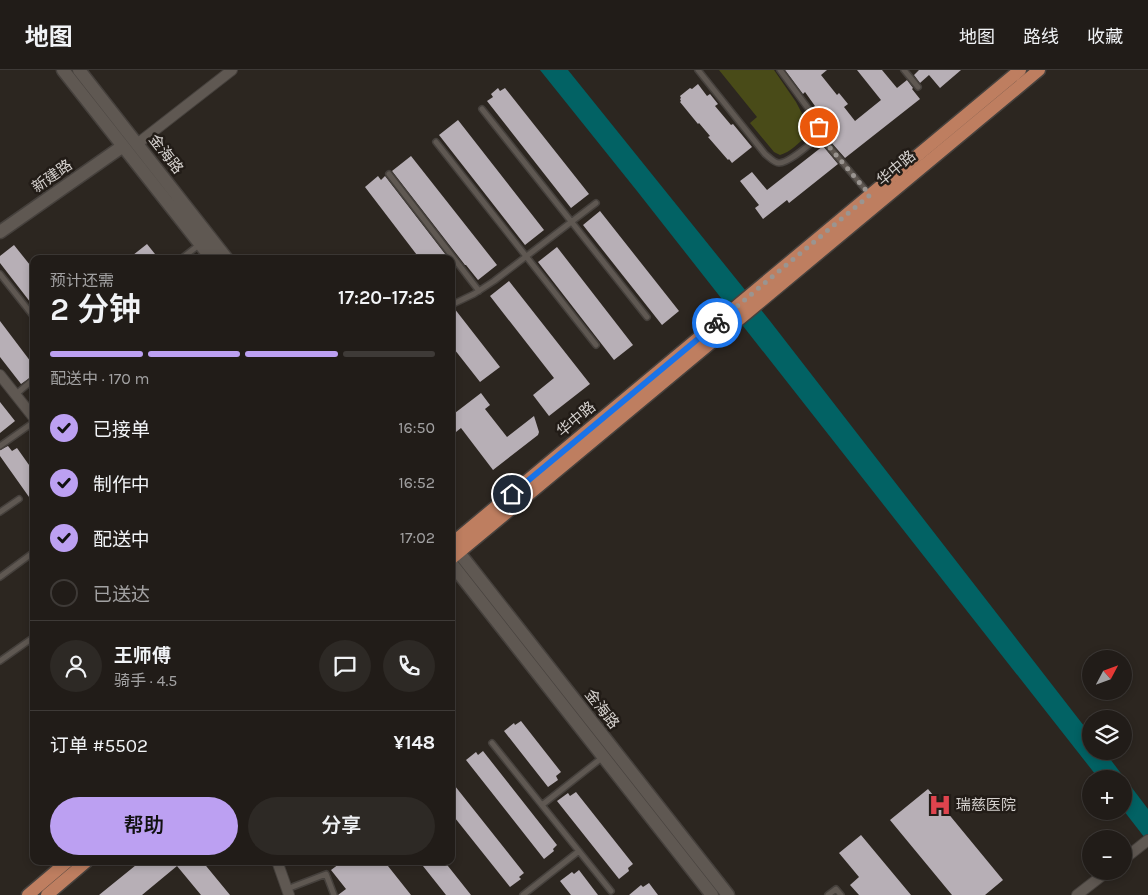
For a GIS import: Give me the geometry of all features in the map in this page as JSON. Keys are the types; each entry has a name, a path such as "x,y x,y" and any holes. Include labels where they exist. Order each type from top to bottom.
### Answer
{"main road":[{"name":"金海路","path":"63,70 209,255"},
{"name":"金海路","path":"79,70 224,255"},
{"name":"华中路","path":"455,549 1039,70"},
{"name":"华中路","path":"455,549 1015,72"},
{"name":"新建路","path":"0,232 123,146"},
{"name":"金海路","path":"455,554 603,756 712,895"},
{"name":"金海路","path":"455,554 728,895"},
{"path":"28,895 63,865"},
{"path":"49,894 83,865"}],"street":[{"path":"137,144 232,70"},
{"path":"0,375 30,415"},
{"path":"1132,853 1148,840"},
{"path":"278,865 288,892"},
{"path":"1077,895 1096,880"}],"lane":[{"path":"698,70 765,154 775,162 780,163 788,160 820,136"},
{"path":"780,70 813,115 819,127 820,136 870,195"},
{"path":"904,70 918,87"},
{"path":"482,109 647,317"},
{"path":"436,142 596,345"},
{"path":"389,174 451,255"},
{"path":"455,303 479,291 596,203"},
{"path":"187,255 200,244"},
{"path":"455,260 479,291"},
{"path":"0,274 30,312"},
{"path":"15,395 30,382"},
{"path":"0,446 30,423"},
{"path":"0,512 19,499"},
{"path":"0,577 30,555"},
{"path":"0,661 30,640"},
{"path":"492,743 611,891"},
{"path":"542,805 603,756"},
{"path":"524,895 578,851"},
{"path":"288,892 326,874 334,895"},
{"path":"828,895 836,889 841,895"}],"shaded area":[{"path":"719,70 774,70 796,102 808,125 807,136 784,154 780,155 774,152 750,123 757,117"}],"water":[{"path":"540,70 568,70 770,321 1082,723 1082,757"},
{"path":"1084,760 1111,760 1118,770 1092,770"},
{"path":"1132,788 1148,809 1148,842 1131,820"}],"building":[{"path":"785,70 827,70 821,75 837,95 839,93 848,104 844,107 855,121 881,100 857,70 882,70 897,88 907,80 920,99 845,158 830,141 837,135 814,107 805,92 803,94"},
{"path":"919,70 961,70 940,88 929,75 920,83 914,75"},
{"path":"698,84 707,96 710,94 718,104 715,106 752,147 732,163 680,102 680,96"},
{"path":"498,88 500,91 505,88 589,194 571,208 487,101 493,97 491,94"},
{"path":"458,120 544,230 525,245 439,135"},
{"path":"823,146 838,164 789,203 787,200 763,219 755,208 759,205 740,181 752,172 767,190"},
{"path":"411,156 497,265 478,280 392,171"},
{"path":"378,176 381,180 385,176 446,255 417,255 365,187"},
{"path":"600,211 679,311 662,325 583,225"},
{"path":"147,244 156,255 133,255"},
{"path":"14,245 30,265 30,302 0,263 0,256"},
{"path":"557,247 633,345 614,360 538,262"},
{"path":"509,281 590,384 549,416 533,395 554,378 490,296"},
{"path":"455,309 500,367 480,382 455,350"},
{"path":"0,321 30,361 30,378 21,384 0,357"},
{"path":"481,393 490,405 485,409 507,437 534,416 539,432 538,435 493,470 461,428 455,433 455,413"},
{"path":"0,402 15,421 0,433"},
{"path":"8,446 12,451 17,448 30,466 30,498 0,456 0,450"},
{"path":"521,721 561,772 556,776 558,780 548,787 504,731 514,723 515,725"},
{"path":"483,751 557,845 553,849 554,851 544,859 466,760 476,752 478,755"},
{"path":"455,786 524,873 519,877 521,879 510,887 455,818"},
{"path":"928,789 1003,880 985,895 952,895 890,820"},
{"path":"576,792 633,864 628,868 629,871 619,879 557,801 568,793 570,796"},
{"path":"861,835 911,895 859,895 850,885 859,877 839,853"},
{"path":"136,865 205,865 230,895 201,895 177,866 142,895 99,895"},
{"path":"338,865 387,865 411,895 338,895 346,889 331,870"},
{"path":"422,865 447,865 471,895 446,895"},
{"path":"579,870 598,895 571,895 560,881 572,872 574,874"},
{"path":"649,883 658,895 629,895 641,885 643,887"}],"way so far":[{"path":"717,323 870,195 820,136 819,127"}],"place":[{"name":"瑞慈医院","path":"940,805"}],"route":[{"path":"512,494 717,323"}]}
